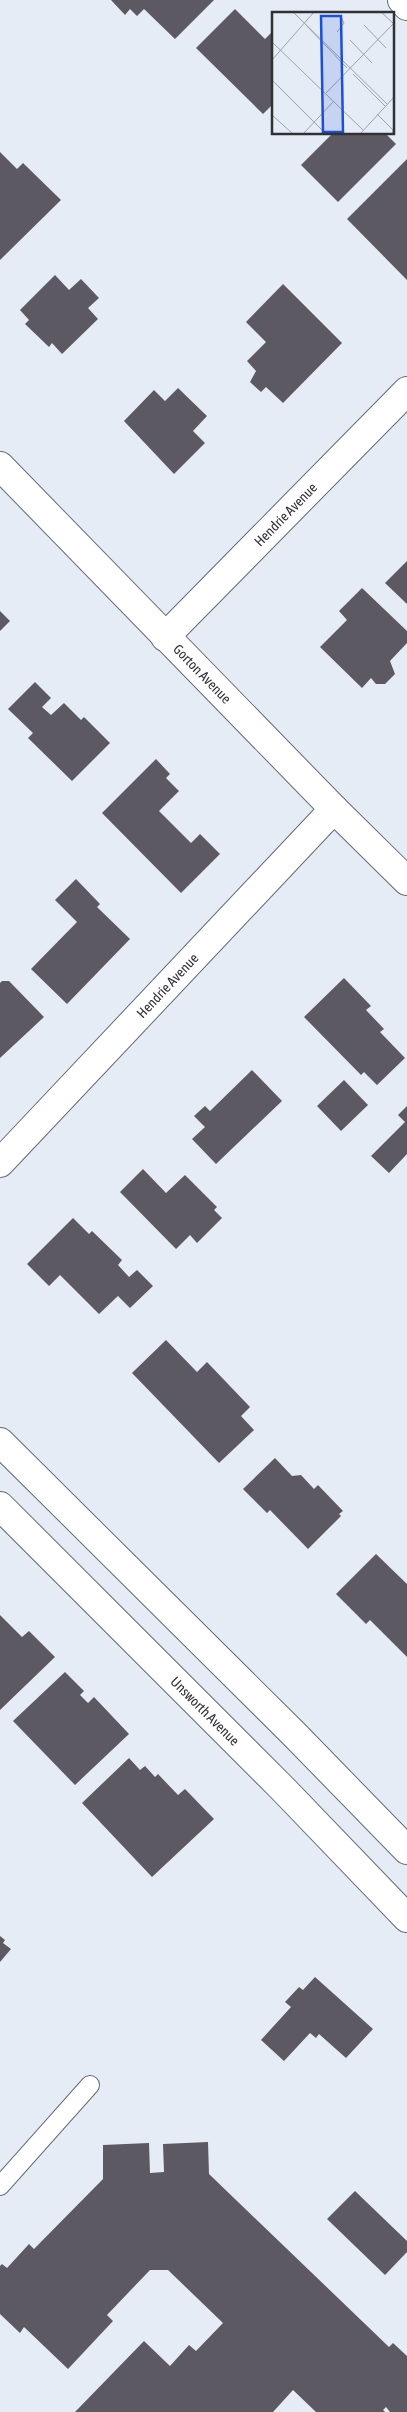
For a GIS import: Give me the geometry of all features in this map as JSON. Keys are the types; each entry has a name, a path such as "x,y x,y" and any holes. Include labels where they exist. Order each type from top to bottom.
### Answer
{"street":[{"path":"402,0 407,6"},
{"name":"Hendrie Avenue","path":"165,637 407,391"},
{"name":"Gorton Avenue","path":"0,466 165,637 407,881"},
{"name":"Hendrie Avenue","path":"0,1163 334,809"},
{"path":"0,1442 294,1734 407,1850"},
{"name":"Unsworth Avenue","path":"0,1506 406,1914"}],"lane":[{"path":"0,2186 90,2085"}],"building":[{"path":"111,0 214,0 175,39 144,9 137,16 130,9 125,15"},
{"path":"235,9 265,39 272,32 272,105 263,114 196,48"},
{"path":"331,135 387,135 396,144 338,202 301,165"},
{"path":"0,152 17,169 23,163 61,200 0,260"},
{"path":"407,159 407,280 347,219"},
{"path":"55,275 69,290 81,279 99,298 88,308 98,319 62,354 52,343 49,347 25,324 29,320 20,310"},
{"path":"283,284 342,343 283,403 266,387 261,392 250,382 256,371 247,361 266,342 246,322"},
{"path":"178,388 207,416 193,431 205,443 174,474 124,421 154,390 165,401"},
{"path":"407,561 407,604 385,583"},
{"path":"362,588 407,631 407,643 390,661 395,674 385,684 376,684 371,678 362,688 320,647 347,620 339,611"},
{"path":"0,611 10,621 0,631"},
{"path":"35,682 51,698 42,707 51,715 64,703 81,720 84,717 110,743 72,781 28,738 33,733 8,709"},
{"path":"156,759 170,774 166,778 179,791 159,811 191,843 200,834 220,854 181,893 102,813"},
{"path":"76,879 100,904 97,907 130,939 67,1004 31,969 77,922 55,900"},
{"path":"344,978 371,1006 366,1010 384,1029 380,1032 405,1058 377,1085 364,1072 361,1075 304,1017"},
{"path":"2,981 9,981 44,1017 0,1058 0,983"},
{"path":"252,1070 282,1101 216,1164 192,1139 205,1127 194,1116 205,1106 210,1111"},
{"path":"344,1080 368,1105 341,1131 317,1106"},
{"path":"407,1106 407,1154 389,1173 371,1156 405,1122 398,1115"},
{"path":"143,1169 166,1193 185,1175 217,1207 214,1210 222,1218 197,1243 190,1235 176,1249 120,1192"},
{"path":"73,1218 89,1234 92,1231 122,1260 118,1265 129,1277 137,1270 153,1286 130,1308 118,1296 99,1314 60,1275 49,1286 27,1264"},
{"path":"166,1340 197,1372 207,1362 250,1407 241,1416 254,1430 219,1463 132,1373"},
{"path":"275,1458 292,1476 301,1475 314,1489 318,1485 343,1511 339,1514 341,1516 308,1549 270,1510 267,1513 243,1489"},
{"path":"376,1554 407,1584 407,1657 370,1620 366,1624 336,1594"},
{"path":"0,1615 22,1637 29,1631 55,1657 0,1710"},
{"path":"65,1672 84,1691 80,1695 88,1703 94,1697 129,1734 75,1785 13,1721"},
{"path":"129,1758 140,1770 145,1766 155,1777 158,1774 178,1795 185,1789 214,1819 152,1877 82,1803"},
{"path":"0,1936 5,1940 3,1943 11,1949 0,1962"},
{"path":"315,1977 373,2029 346,2058 319,2034 316,2038 310,2033 284,2061 261,2040 291,2007 285,2002 299,1987 303,1990"},
{"path":"208,2142 209,2174 389,2347 393,2343 407,2356 407,2412 390,2412 386,2407 383,2410 385,2412 316,2412 293,2390 273,2412 75,2412 144,2341 170,2366 189,2345 196,2351 223,2323 168,2270 150,2270 107,2315 113,2321 68,2369 24,2327 20,2333 0,2314 0,2266 2,2264 7,2268 29,2244 34,2249 103,2179 103,2145 149,2143 150,2173 164,2172 163,2144"},
{"path":"355,2191 407,2241 407,2252 385,2275 327,2219"}]}
